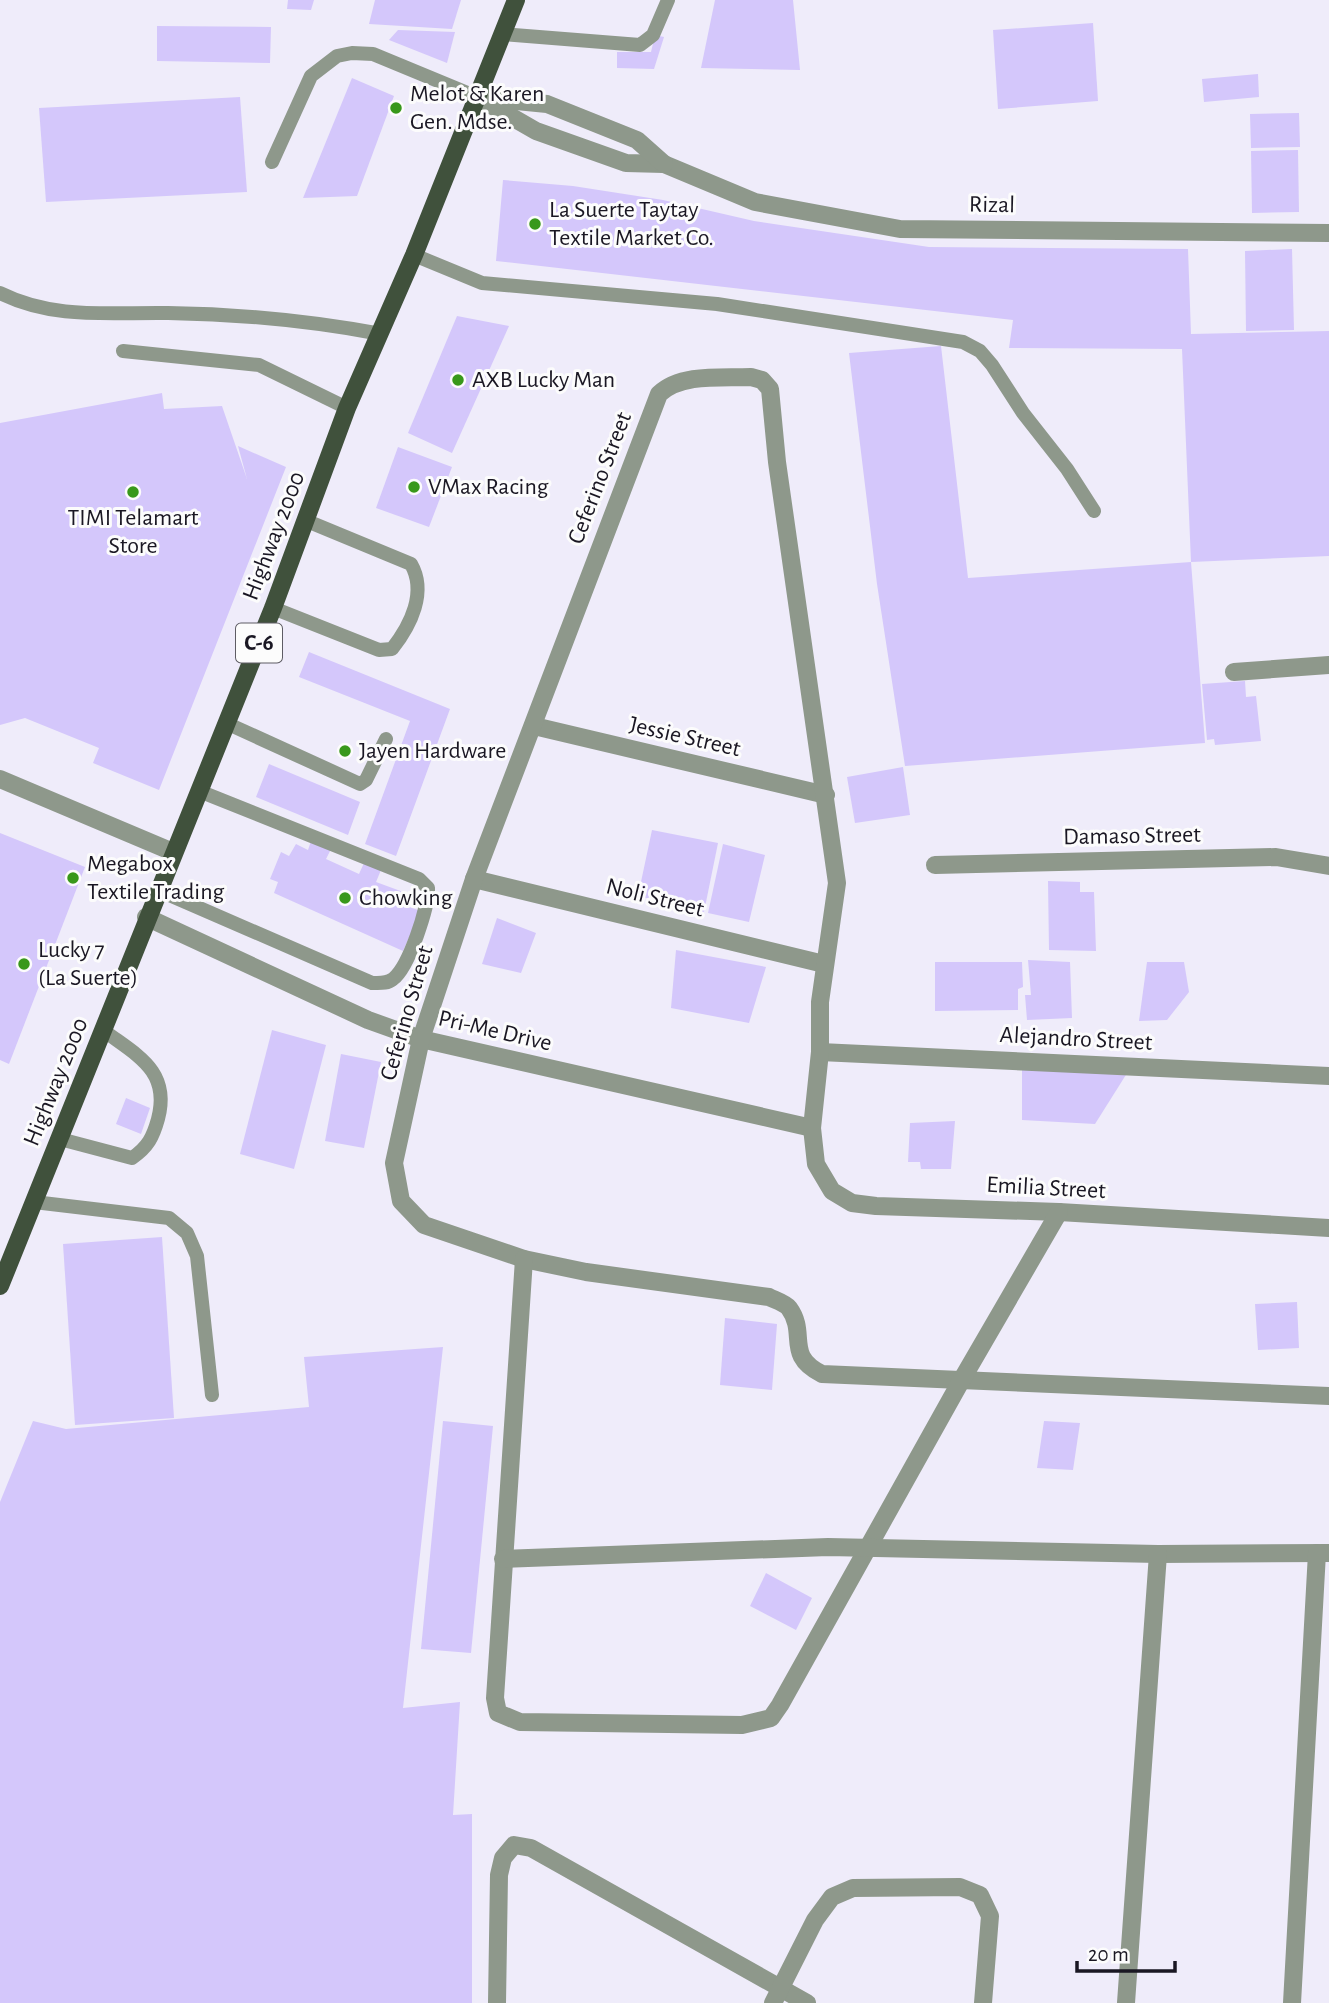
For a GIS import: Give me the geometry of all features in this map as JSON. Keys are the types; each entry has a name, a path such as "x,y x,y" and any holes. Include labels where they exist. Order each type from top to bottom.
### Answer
{"main road":[{"name":"Highway 2000","path":"0,1286 146,917 273,608 348,408 414,255 516,0"}],"street":[{"name":"Rizal","path":"477,97 536,131 626,163 664,164"},
{"name":"Rizal","path":"477,97 547,104 637,140 664,164 755,202 901,229 1329,233"},
{"name":"Ceferino Street","path":"524,1259 424,1225 401,1201 394,1163 421,1040 474,879 659,394 668,385 681,381 751,377 762,380 770,390 777,462 836,883 820,1002 820,1052 811,1128"},
{"path":"1234,672 1329,665"},
{"name":"Jessie Street","path":"534,726 825,795"},
{"path":"0,779 173,852"},
{"name":"Damaso Street","path":"934,865 1276,857 1329,866"},
{"name":"Noli Street","path":"474,879 824,964"},
{"name":"Pri-Me Drive","path":"146,917 368,1020 421,1040 811,1128"},
{"name":"Alejandro Street","path":"820,1052 1329,1076"},
{"name":"Emilia Street","path":"811,1128 816,1164 832,1191 852,1203 1329,1228"},
{"path":"1059,1212 961,1381 771,1718 742,1725 520,1722 498,1713 495,1698 524,1259 586,1272 769,1297 788,1307 797,1327 797,1350 807,1367 822,1374 961,1381 1329,1396"},
{"path":"503,1559 866,1548 1158,1554 1323,1553 1292,2003"},
{"path":"1126,2003 1158,1554"},
{"path":"497,2003 499,1875 503,1858 514,1845 531,1848 777,1996 807,2003"},
{"path":"777,1996 815,1920 832,1897 853,1888 960,1887 980,1895 990,1916 983,2003"}],"lane":[{"path":"503,34 640,45 653,35 668,0"},
{"path":"272,162 311,76 338,56 352,53 373,54 477,97"},
{"path":"414,255 482,283 717,304 963,342 980,351 992,365 1094,511"},
{"path":"0,293 40,309 60,313 183,314 325,323 381,334"},
{"path":"123,352 259,365 348,408"},
{"path":"273,608 379,650 392,649 404,634 419,595 419,578 411,564 307,521"},
{"path":"226,723 360,784 366,780 386,738"},
{"path":"158,890 372,983 384,983 394,978 402,969 429,902 428,888 419,879 198,791"},
{"path":"60,1139 132,1158 145,1149 153,1137 162,1106 160,1081 147,1063 103,1030"},
{"path":"34,1202 169,1218 187,1233 197,1256 212,1395"}],"building":[{"path":"288,0 314,0 311,10 287,9"},
{"path":"375,0 461,0 452,29 369,24"},
{"path":"715,0 793,0 800,70 701,68"},
{"path":"1093,23 1098,101 998,109 993,30"},
{"path":"157,26 271,27 270,63 157,61"},
{"path":"398,30 455,32 447,63 389,40"},
{"path":"655,35 664,37 654,69 617,68 617,52 651,52"},
{"path":"1258,74 1259,97 1204,102 1202,79"},
{"path":"352,78 394,96 357,196 303,198"},
{"path":"240,97 247,192 46,202 39,108"},
{"path":"1299,113 1300,147 1251,148 1250,114"},
{"path":"1298,150 1299,212 1252,213 1251,151"},
{"path":"503,180 573,186 663,200 754,221 929,247 1188,249 1191,334 1329,331 1329,556 1191,562 1182,349 1009,348 1013,320 496,261"},
{"path":"1292,249 1294,330 1246,331 1245,251"},
{"name":"AXB Lucky Man","path":"457,316 509,326 452,453 408,433"},
{"path":"941,346 968,578 1191,562 1205,743 905,766 877,584 849,353"},
{"path":"162,393 164,409 222,406 247,479 238,446 286,467 159,790 93,763 99,748 25,718 0,725 0,423"},
{"name":"VMax Racing","path":"398,447 452,467 429,527 376,508"},
{"path":"309,652 450,709 396,856 365,844 410,721 299,677"},
{"path":"1245,681 1246,697 1256,696 1261,741 1215,745 1214,739 1207,740 1202,684"},
{"path":"269,764 360,802 348,835 256,797"},
{"path":"903,767 910,815 855,823 847,777"},
{"path":"652,830 718,843 704,912 638,896"},
{"name":"Lucky 7 (La Suerte)","path":"0,833 85,867 9,1064 0,1060"},
{"name":"Chowking","path":"311,841 331,849 326,859 359,874 364,863 381,870 376,882 406,893 400,904 421,911 403,951 274,893 278,882 270,879 281,852 289,856 296,844 308,850"},
{"path":"723,844 765,855 749,922 708,913"},
{"path":"1048,881 1080,882 1080,892 1094,892 1096,951 1049,950"},
{"path":"497,918 536,933 521,973 482,964"},
{"path":"676,950 766,967 749,1023 671,1008"},
{"path":"1028,960 1070,962 1072,1018 1027,1020 1025,995 1031,995"},
{"path":"935,962 1022,962 1023,987 1018,989 1018,1010 935,1011"},
{"path":"1147,962 1184,962 1189,992 1167,1020 1139,1021"},
{"path":"272,1030 326,1045 294,1169 240,1154"},
{"path":"341,1054 381,1062 364,1148 325,1141"},
{"path":"1022,1068 1129,1070 1095,1124 1022,1120"},
{"path":"126,1098 150,1108 141,1134 116,1124"},
{"path":"955,1121 951,1169 921,1169 920,1162 908,1162 910,1123"},
{"path":"162,1237 174,1418 75,1425 63,1244"},
{"path":"1297,1302 1299,1348 1258,1350 1255,1304"},
{"path":"725,1318 777,1324 772,1390 720,1385"},
{"path":"443,1347 403,1708 460,1702 453,1815 472,1814 472,2003 0,2003 0,1502 33,1421 66,1429 309,1407 304,1357"},
{"path":"443,1421 493,1426 471,1653 421,1649"},
{"path":"1044,1421 1080,1423 1073,1470 1037,1468"},
{"path":"766,1573 812,1598 796,1630 750,1606"}],"place":[{"name":"Melot & Karen Gen. Mdse.","path":"396,108"},
{"name":"La Suerte Taytay Textile Market Co.","path":"535,224"},
{"name":"AXB Lucky Man","path":"458,380"},
{"name":"VMax Racing","path":"414,487"},
{"name":"TIMI Telamart Store","path":"133,492"},
{"name":"Jayen Hardware","path":"345,751"},
{"name":"Megabox Textile Trading","path":"73,878"},
{"name":"Chowking","path":"345,898"},
{"name":"Lucky 7 (La Suerte)","path":"24,964"}]}
